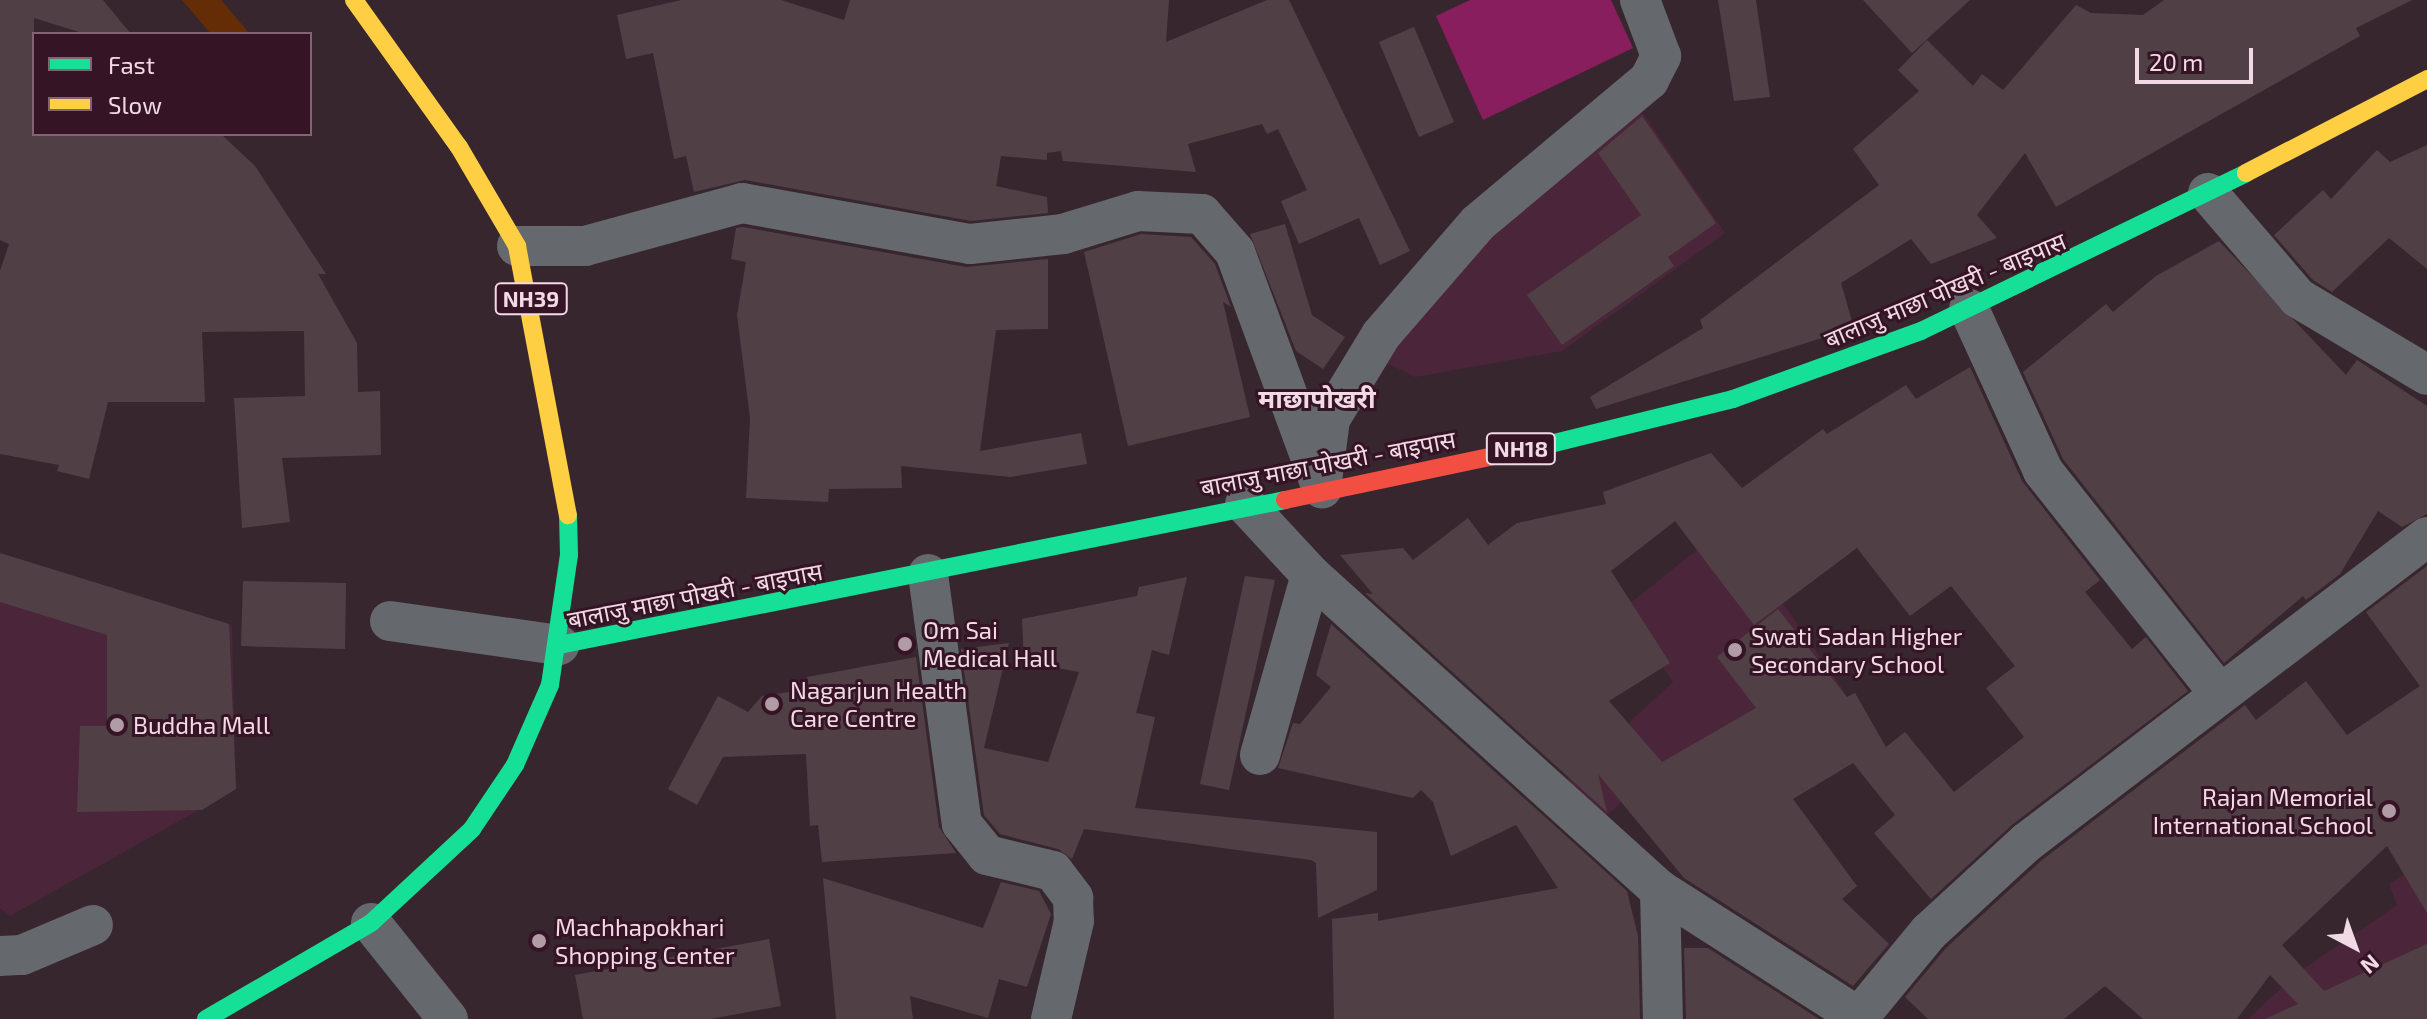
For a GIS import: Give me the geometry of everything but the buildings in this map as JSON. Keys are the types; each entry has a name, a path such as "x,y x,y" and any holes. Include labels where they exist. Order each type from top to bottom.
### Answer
{"main road":[{"name":"NH39","path":"206,1019 371,923 443,859 497,794 550,685 559,645 569,555 567,485 517,246 459,147 354,0"},
{"name":"बालाजु माछा पोखरी - बाइपास","path":"559,645 928,574 1245,504 1592,436 1733,399 1969,309 2208,193 2427,79"}],"street":[{"path":"1322,488 1330,419 1381,335 1478,223 1649,80 1661,56 1640,0"},
{"path":"2208,193 2298,298 2427,375"},
{"path":"517,246 585,246 742,203 970,244 1063,234 1138,211 1202,214 1235,252 1322,488"},
{"path":"1969,309 2043,471 2219,693"},
{"path":"1245,504 1311,575 1660,890 1860,1018 1929,932 2027,842 2427,537"},
{"path":"928,574 962,824 987,855 1053,871 1073,898 1074,921 1051,1019"},
{"path":"1260,755 1311,575"},
{"path":"390,621 559,645"},
{"path":"1660,890 1663,1019"},
{"path":"371,923 448,1019"},
{"path":"0,956 22,955 93,925"}],"shaded area":[{"path":"182,0 221,0 248,32 209,32"},
{"path":"1470,0 1611,0 1633,48 1483,120 1436,16"},
{"path":"1640,109 1725,233 1562,351 1415,377 1375,357 1502,215"},
{"name":"Swati Sadan Higher Secondary School","path":"1728,525 1844,691 1729,765 1667,764 1597,823 1557,789 1673,682 1623,609"},
{"name":"Buddha Mall","path":"0,553 232,625 236,789 10,916 0,908"},
{"path":"2427,860 2427,1019 2248,1019 2295,975 2397,905 2389,884"}],"traffic: fast":[{"path":"1542,446 1733,399 1921,331 2246,173"},
{"path":"559,645 1285,500"},
{"path":"206,1019 371,923 472,829 515,765 550,685 569,555 568,515"}],"traffic: slow":[{"path":"354,0 459,147 517,246 568,515"},
{"path":"2246,173 2427,79"}],"traffic: jam":[{"path":"1285,500 1542,446"}],"place":[{"name":"Om Sai Medical Hall","path":"905,644"},
{"name":"Swati Sadan Higher Secondary School","path":"1735,650"},
{"name":"Nagarjun Health Care Centre","path":"772,704"},
{"name":"Buddha Mall","path":"117,725"},
{"name":"Rajan Memorial International School","path":"2389,811"},
{"name":"Machhapokhari Shopping Center","path":"539,941"}],"district":[{"name":"माछापोखरी","path":"1317,398"}]}
